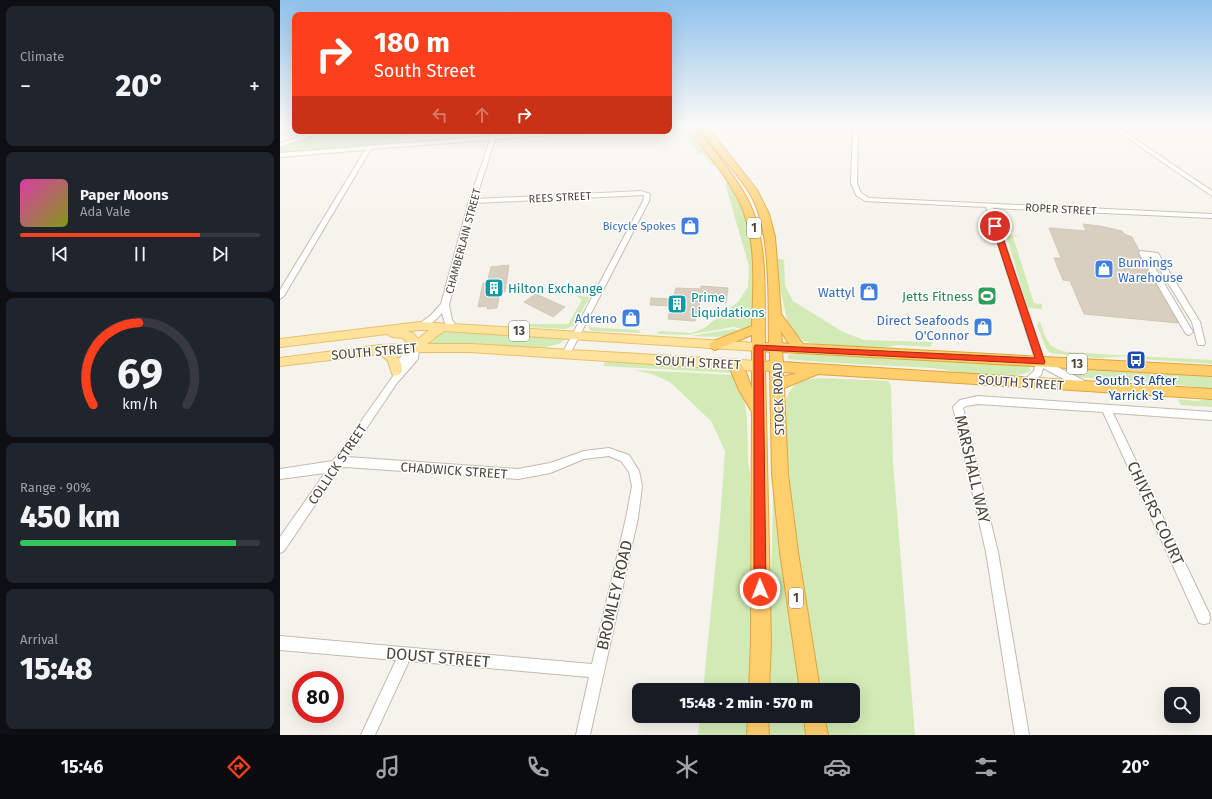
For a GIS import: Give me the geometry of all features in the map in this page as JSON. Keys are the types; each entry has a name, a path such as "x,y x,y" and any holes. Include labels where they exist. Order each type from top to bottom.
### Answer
{"highway":[{"name":"STOCK ROAD","path":"716,160 734,184 749,213 755,235 758,260 761,643 759,683"},
{"name":"STOCK ROAD","path":"730,160 754,192 764,214 772,250 783,506 809,683"},
{"path":"775,316 784,324 792,340 799,348"},
{"path":"714,344 759,328"},
{"name":"SOUTH STREET","path":"758,347 1212,371"},
{"path":"734,364 746,390 758,409"},
{"name":"SOUTH STREET","path":"758,366 1212,394"},
{"path":"777,386 803,376 816,369"},
{"path":"758,723 758,735"},
{"path":"815,723 817,735"}],"main road":[{"name":"SOUTH STREET","path":"280,343 420,326 758,347"},
{"path":"415,347 428,336 448,327"},
{"path":"371,331 410,336 414,339 415,347"},
{"name":"SOUTH STREET","path":"280,362 380,349 415,347 470,348 758,366"},
{"path":"380,349 386,352 394,360 395,375"}],"street":[{"path":"280,296 362,160"},
{"name":"CHAMBERLAIN STREET","path":"448,327 445,305 472,201 486,160"},
{"name":"ROPER STREET","path":"854,160 854,183 858,194 867,200 1212,216"},
{"path":"1163,160 1212,194"},
{"path":"1200,186 1212,185"},
{"name":"REES STREET","path":"472,201 641,193 647,194 646,201 575,335"},
{"path":"989,206 1040,362 1038,373 1026,382"},
{"path":"1189,332 1143,253 1155,255 1196,322 1202,343"},
{"name":"CHAMBERLAIN STREET","path":"420,326 434,317 445,305"},
{"path":"566,354 575,335"},
{"name":"COLLICK STREET","path":"280,547 395,375 415,357 415,347"},
{"path":"1040,362 1056,372 1074,379 1085,386"},
{"name":"MARSHALL WAY","path":"1022,735 992,552 958,407 963,403 978,400 1212,416"},
{"name":"CHIVERS COURT","path":"1106,409 1204,618"},
{"name":"CHADWICK STREET","path":"280,474 335,466 346,462 518,474 550,468 584,455 609,452 624,458"},
{"name":"BROMLEY ROAD","path":"583,735 632,518 637,486 634,471 624,458"},
{"name":"DOUST STREET","path":"280,643 597,671"},
{"path":"368,735 405,654"}],"green space":[{"path":"708,160 713,160 716,164 712,165"},
{"path":"725,183 730,183 738,197 748,222 750,232 754,274 754,304 751,327 745,332 739,328 733,327 687,335 658,334 657,332 661,331 692,333 704,328 738,302 748,287 749,266"},
{"path":"1006,236 1020,236 1013,237 1034,303 1042,304 1042,309 1027,307"},
{"path":"777,258 784,260 785,285 793,301 843,332 864,340 932,342 933,344 931,347 896,345 881,349 818,345 804,341 797,336 787,320 778,279"},
{"path":"577,296 590,297 573,326 565,329 527,327 529,324 568,324 582,300"},
{"path":"1040,321 1048,342 1060,350 1067,352 1133,356 1098,358 1050,353 1046,348 1037,325"},
{"path":"588,327 638,330 641,333 594,331 590,330"},
{"path":"733,329 740,330 741,333 717,337 691,336"},
{"path":"441,332 565,338 565,340 559,344 541,348 428,343"},
{"path":"796,354 1028,365 1031,371 1020,375 995,377 931,368 788,359 788,355"},
{"path":"1136,356 1212,360 1212,364 1140,359"},
{"path":"605,361 728,369 735,373 603,366"},
{"path":"1070,367 1212,376 1212,389 1166,383 1077,377 1074,376"},
{"path":"634,370 734,375 743,392 747,418 752,553 750,683 704,683 720,520 725,451 711,421 670,382 652,374"},
{"path":"821,378 888,381 891,386 893,462 915,735 826,735 824,723 860,723 860,683 818,683 794,521 784,420 784,410 791,390 798,384 811,379"},
{"path":"1212,398 1212,407 1181,405 1178,399 1197,401"},
{"path":"775,495 784,577 799,683 769,683 769,594 773,496"},
{"path":"699,723 749,723 749,735 698,735"},
{"path":"769,723 805,723 807,735 769,735"}],"building":[{"name":"Bunnings Warehouse","path":"1083,224 1122,231 1124,234 1132,237 1139,250 1138,254 1178,323 1084,314 1070,281 1063,280 1054,258 1061,258 1049,228 1086,231"},
{"name":"Hilton Exchange","path":"509,265 505,292 500,292 497,308 487,309 488,306 478,307 483,283 487,283 491,267"},
{"name":"Prime Liquidations","path":"701,286 728,288 726,303 700,301 695,321 668,319 671,306 650,305 651,298 673,299 676,288 701,289"},
{"path":"536,294 565,307 553,317 524,302"}],"place":[{"name":"Bicycle Spokes","path":"690,226"},
{"name":"Bunnings Warehouse","path":"1104,269"},
{"name":"Hilton Exchange","path":"494,288"},
{"name":"Wattyl","path":"869,292"},
{"name":"Jetts Fitness","path":"987,296"},
{"name":"Prime Liquidations","path":"677,304"},
{"name":"Adreno","path":"631,318"},
{"name":"Direct Seafoods O'Connor","path":"983,327"},
{"name":"South St After Yarrick St","path":"1136,360"}],"route":[{"path":"760,589 758,347 1040,362 995,226"}]}
